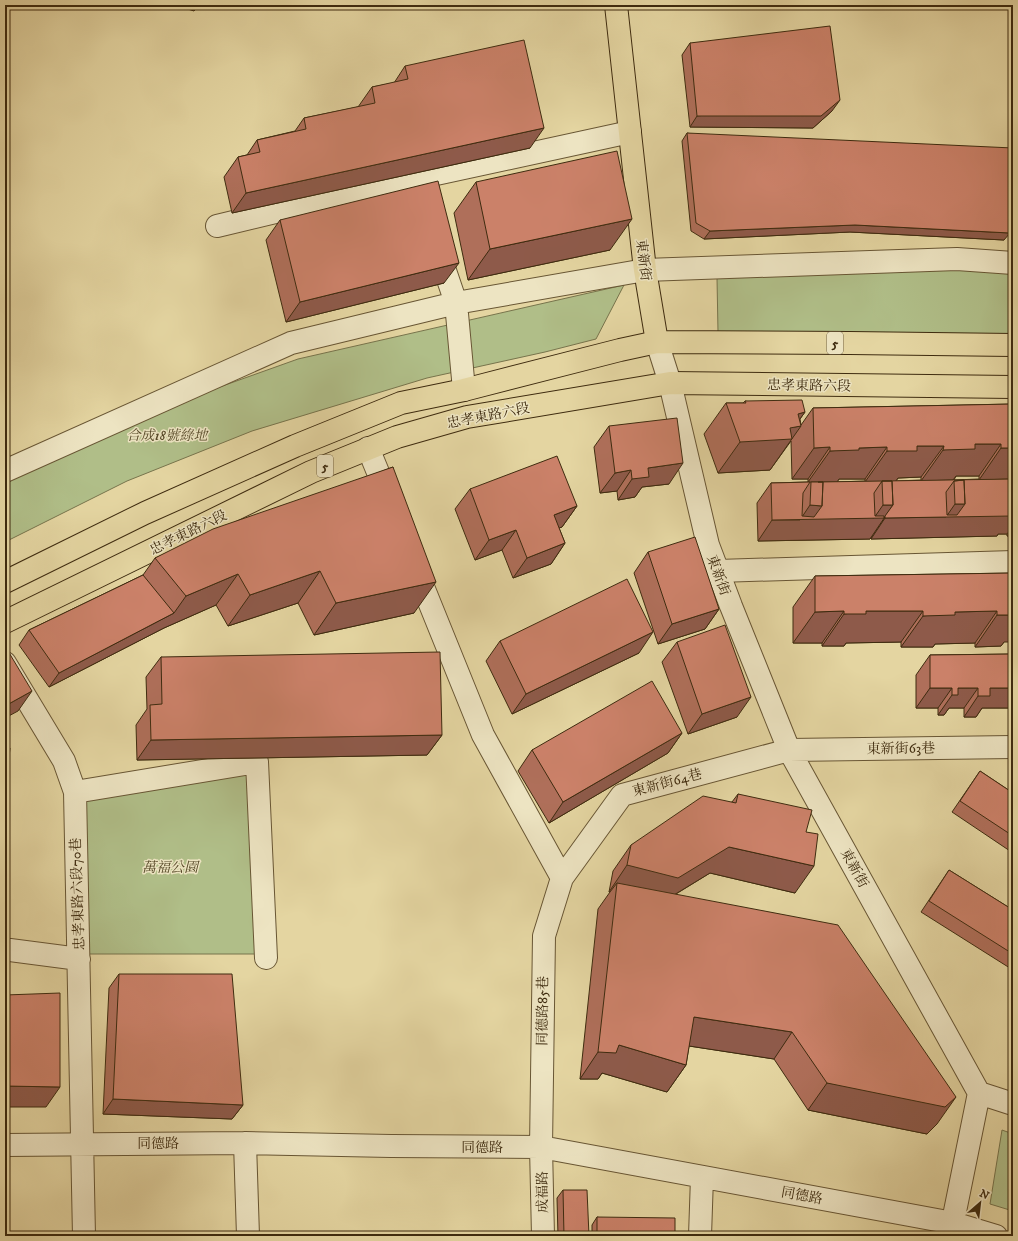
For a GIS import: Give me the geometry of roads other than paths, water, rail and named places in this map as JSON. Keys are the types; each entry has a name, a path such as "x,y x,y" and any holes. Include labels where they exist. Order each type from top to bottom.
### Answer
{"main road":[{"name":"東新街","path":"616,5 645,270 657,342"},
{"name":"忠孝東路六段","path":"5,582 145,513 294,446 401,403 464,390 620,350 657,342 1013,345"},
{"name":"忠孝東路六段","path":"5,622 311,472 397,437 467,416 670,383 1013,388"}],"street":[{"path":"217,226 412,179 630,132"},
{"path":"412,179 456,304 464,390"},
{"path":"5,471 291,343 456,304 645,270 957,258 1013,263"},
{"name":"東新街","path":"657,342 670,383 708,545 789,750 979,1093"},
{"path":"368,448 395,516"},
{"path":"410,552 482,735 562,878"},
{"path":"718,571 1013,562"},
{"name":"忠孝東路六段70巷","path":"5,663 64,761 75,792 84,1236"},
{"name":"東新街63巷","path":"789,750 1013,747"},
{"name":"東新街64巷","path":"562,878 622,794 789,750"},
{"path":"75,792 257,762 266,958"},
{"name":"同德路85巷","path":"541,1147 544,936 562,878"},
{"path":"10,950 79,959"},
{"path":"996,1236 951,1229 979,1093 1013,1104"},
{"path":"245,1143 248,1236"},
{"name":"同德路","path":"5,1144 245,1143 541,1147 702,1177 951,1229"},
{"name":"成福路","path":"541,1147 543,1236"},
{"path":"700,1236 702,1177"}],"park label":[{"name":"合成18號綠地","path":"167,435"},
{"name":"萬福公園","path":"170,867"}]}
